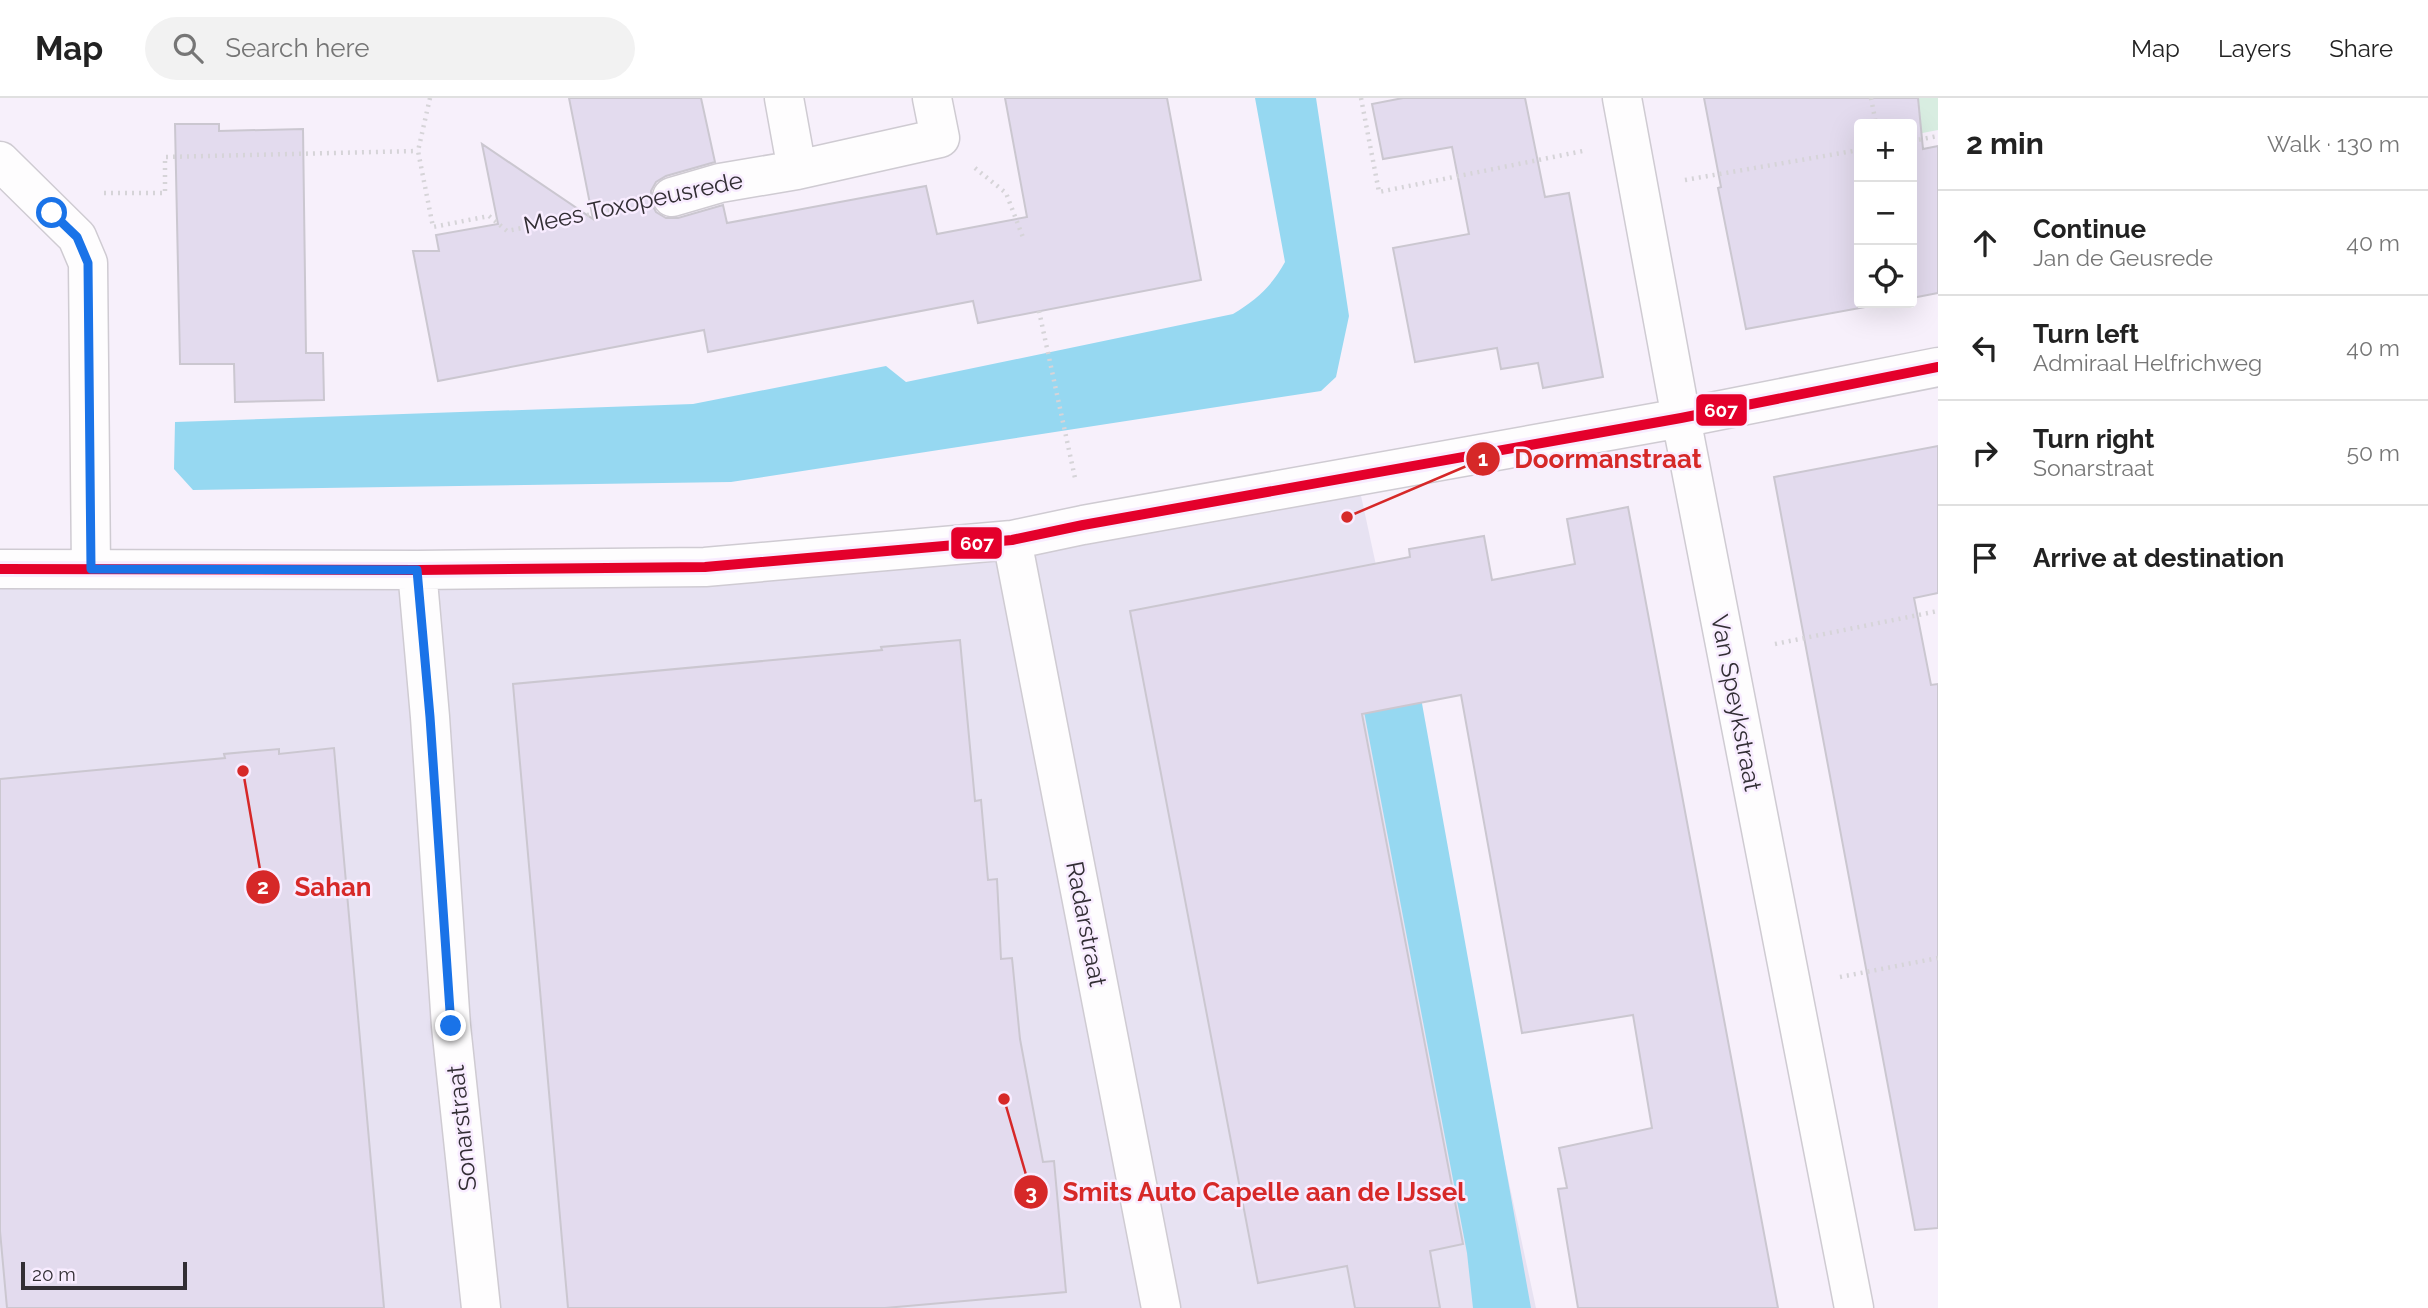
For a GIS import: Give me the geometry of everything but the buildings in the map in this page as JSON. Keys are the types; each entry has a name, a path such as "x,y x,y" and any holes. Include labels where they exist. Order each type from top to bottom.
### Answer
{"street":[{"path":"784,98 797,170"},
{"path":"932,98 940,138"},
{"name":"Van Speykstraat","path":"1622,98 1726,654 1854,1308"},
{"name":"Mees Toxopeusrede","path":"672,197 720,183 797,170 940,138"},
{"path":"4,172 77,237 88,263 91,569"},
{"path":"0,569 417,570 705,567 1012,540 1681,418 1938,367"},
{"name":"Radarstraat","path":"1012,540 1161,1308"},
{"name":"Sonarstraat","path":"417,570 451,1026 481,1308"}],"path":[{"path":"52,213 76,194 165,193 165,158 418,151 430,98"},
{"path":"1361,98 1379,192 1631,142"},
{"path":"1871,98 1875,119"},
{"path":"1917,140 1938,136"},
{"path":"940,138 1006,193 1024,240"},
{"name":"Mees Toxopeusrede","path":"418,151 433,227 489,216 507,231 672,197"},
{"path":"1639,188 1854,151"},
{"path":"1039,311 1067,443"},
{"path":"1726,654 1938,611"},
{"path":"1791,987 1938,958"}],"shaded area":[{"path":"1357,477 1536,1308 0,1308 0,570 754,562"}],"green space":[{"path":"1879,98 1938,98 1938,130 1917,134 1917,119 1883,119"}],"water":[{"path":"1255,98 1316,98 1349,316 1336,377 1321,391 731,482 193,490 174,469 175,422 693,404 886,366 906,382 1233,314 1263,292 1285,262"},
{"path":"1401,587 1531,1308 1473,1308 1467,1253 1343,601"}],"transit line":[{"name":"607","path":"0,569 417,570 705,567 1012,540 1681,418 1938,367"}],"place":[{"name":"Doormanstraat","path":"1347,517"},
{"name":"Sahan","path":"243,771"},
{"name":"Smits Auto Capelle aan de IJssel","path":"1004,1099"}],"route":[{"path":"52,213 77,237 88,263 91,569 417,570 451,1026"}]}
